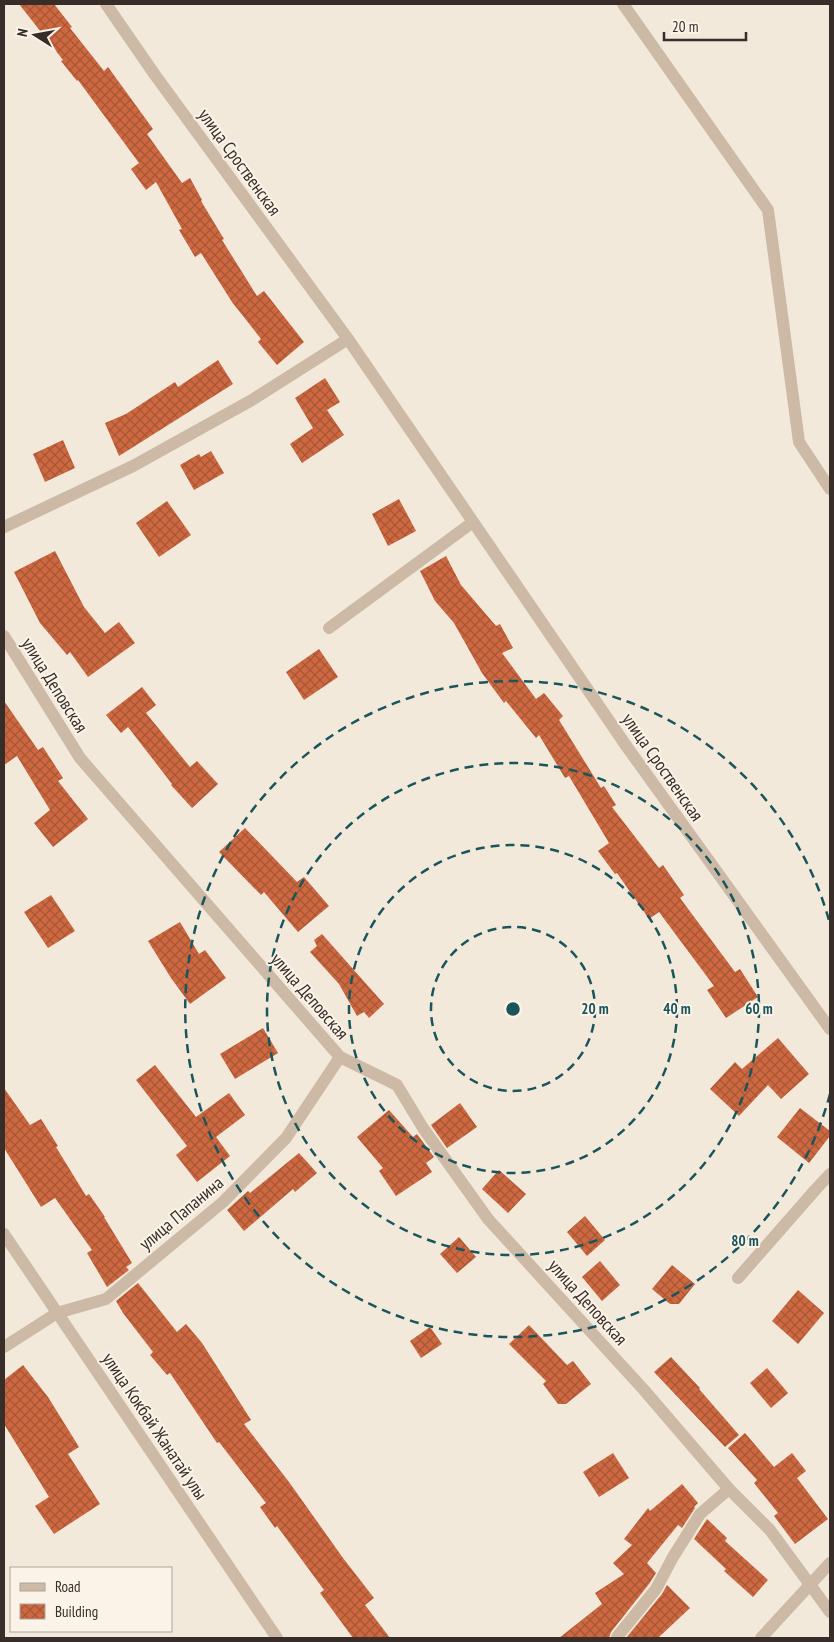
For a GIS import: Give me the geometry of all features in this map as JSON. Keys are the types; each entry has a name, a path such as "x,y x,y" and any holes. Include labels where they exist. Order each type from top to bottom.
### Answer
{"street":[{"name":"улица Сроственская","path":"106,4 161,83 348,339 627,747 830,1029"},
{"path":"623,4 768,210 799,442 830,489"},
{"path":"4,527 133,466 252,400 348,339"},
{"path":"328,628 473,522"},
{"name":"улица Деповская","path":"4,636 80,758 340,1057 397,1085 423,1128 488,1219 644,1390 729,1489 770,1530 830,1612"},
{"name":"улица Папанина","path":"4,1347 56,1313 106,1299 223,1202 286,1138 340,1057"},
{"path":"738,1278 830,1174"},
{"name":"улица Кокбай Жанатай улы","path":"4,1234 277,1638"},
{"path":"618,1637 656,1588 700,1514 729,1489"},
{"path":"761,1638 830,1563"}],"building":[{"path":"19,4 54,4 72,27 70,28 104,71 108,67 153,129 147,134 182,183 190,178 201,201 224,239 222,240 257,296 264,291 304,342 277,365 258,342 261,339 232,302 201,253 195,257 179,230 182,229 156,182 146,190 131,169 139,163"},
{"path":"218,360 233,384 119,456 105,423 126,414 175,382 178,387"},
{"path":"325,378 340,402 327,410 344,435 302,463 290,444 313,428 295,398"},
{"path":"63,440 75,468 45,482 33,454"},
{"path":"211,451 224,473 194,490 180,465 199,454 201,457"},
{"path":"399,499 416,531 388,546 372,514"},
{"path":"167,501 191,535 159,557 136,523"},
{"path":"55,551 84,607 105,633 119,622 135,643 88,677 70,652 67,655 40,623 14,572"},
{"path":"446,556 461,585 496,626 500,624 513,648 502,653 536,699 544,693 563,716 559,720 601,788 604,786 616,805 612,807 659,868 663,865 684,895 680,898 735,972 740,969 758,997 726,1018 707,990 714,986 659,912 649,919 617,873 615,874 598,851 609,843 569,776 565,778 539,735 536,738 506,701 504,703 482,673 454,623 435,601 420,571"},
{"path":"319,649 338,677 304,700 286,672"},
{"path":"142,687 156,705 146,713 190,767 197,761 218,784 192,808 171,785 128,727 121,733 106,715"},
{"path":"4,701 38,750 43,747 63,778 58,781 88,819 53,847 34,823 50,810 17,756 4,765"},
{"path":"245,828 297,882 304,877 329,906 298,932 264,892 261,895 219,852"},
{"path":"51,895 75,931 48,948 24,912"},
{"path":"180,922 199,954 205,950 226,978 190,1004 148,941"},
{"path":"322,934 384,1004 369,1018 364,1012 357,1016 339,984 310,952 317,946 314,940"},
{"path":"263,1028 278,1053 235,1079 220,1054"},
{"path":"778,1038 809,1074 781,1099 768,1085 739,1116 710,1089 735,1062 742,1069"},
{"path":"155,1065 196,1117 229,1093 245,1115 216,1137 230,1156 197,1182 176,1155 187,1146 136,1080"},
{"path":"4,1088 30,1125 41,1119 86,1196 89,1194 105,1217 132,1263 126,1267 129,1270 107,1287 87,1253 92,1250 55,1198 41,1207 4,1148"},
{"path":"460,1103 477,1127 447,1148 431,1125"},
{"path":"800,1108 830,1131 830,1136 809,1163 777,1137"},
{"path":"389,1110 413,1137 417,1134 434,1157 426,1163 432,1172 396,1196 379,1171 383,1168 357,1137"},
{"path":"299,1153 317,1173 295,1192 293,1189 244,1231 227,1210 248,1191 250,1193"},
{"path":"499,1170 526,1194 508,1213 482,1189"},
{"path":"585,1216 605,1240 587,1256 567,1232"},
{"path":"459,1237 476,1257 457,1273 440,1254"},
{"path":"600,1261 620,1285 602,1301 582,1277"},
{"path":"672,1265 695,1284 679,1304 670,1304 652,1289"},
{"path":"138,1283 177,1332 186,1324 202,1343 251,1420 244,1424 374,1598 365,1605 390,1638 353,1638 320,1593 324,1590 277,1526 275,1528 260,1507 266,1503 219,1442 217,1443 170,1373 167,1375 150,1355 153,1352 116,1301"},
{"path":"798,1290 824,1313 798,1344 772,1321"},
{"path":"529,1325 567,1365 573,1361 591,1384 566,1404 558,1404 543,1384 546,1381 509,1344"},
{"path":"430,1327 442,1344 421,1358 410,1341"},
{"path":"671,1357 739,1435 725,1447 654,1372"},
{"path":"23,1365 48,1397 79,1447 68,1454 100,1504 54,1534 35,1506 49,1497 4,1424 4,1380"},
{"path":"767,1368 788,1393 771,1408 750,1383"},
{"path":"745,1433 774,1467 792,1453 806,1471 797,1478 828,1519 795,1544 774,1516 778,1513 754,1483 757,1480 728,1448"},
{"path":"613,1453 629,1478 599,1497 583,1472"},
{"path":"682,1484 698,1503 682,1528 678,1525 647,1563 656,1573 611,1632 609,1638 559,1638 602,1604 595,1593 624,1574 613,1563 632,1545 624,1539 648,1508 650,1511"},
{"path":"707,1519 727,1538 725,1541 768,1580 753,1597 724,1571 726,1569 694,1539"},
{"path":"667,1585 690,1608 658,1638 626,1638 662,1594"}]}
